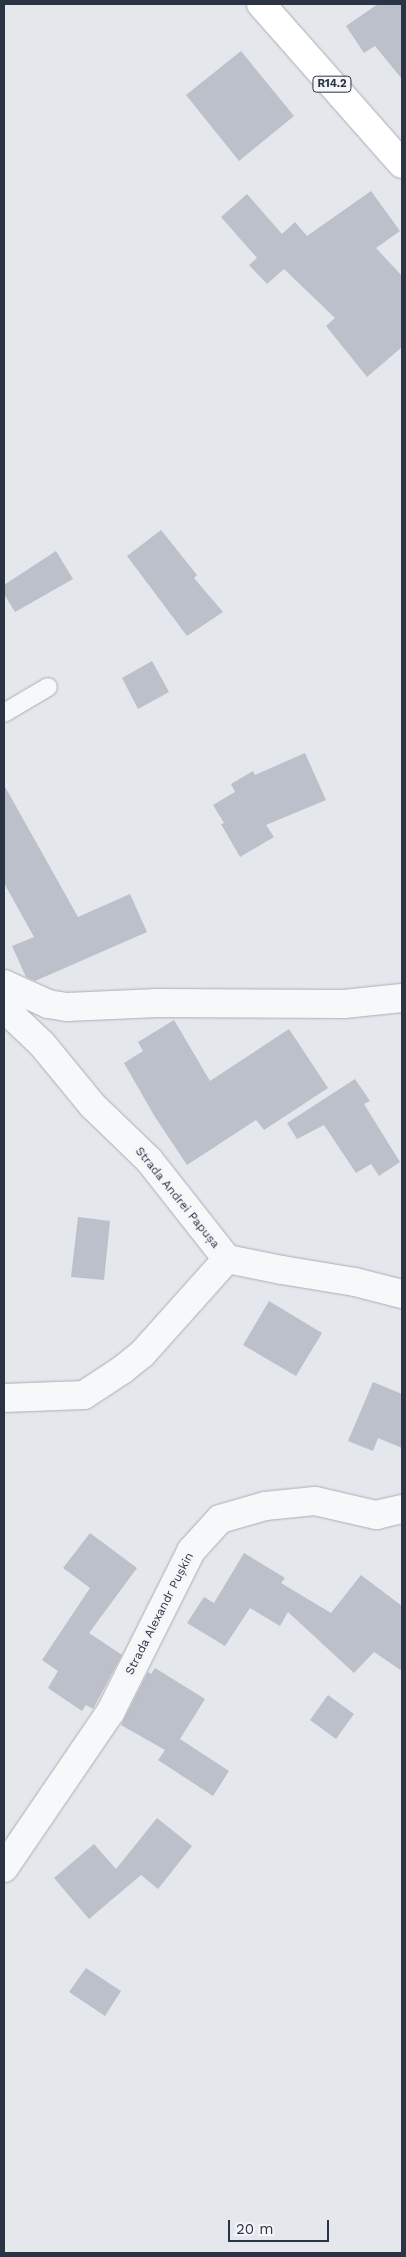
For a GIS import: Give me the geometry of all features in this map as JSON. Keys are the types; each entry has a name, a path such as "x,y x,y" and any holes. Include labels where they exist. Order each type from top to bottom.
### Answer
{"main road":[{"name":"R14.2","path":"261,4 402,164"}],"street":[{"path":"4,984 48,1004 67,1007 156,1003 344,1004 402,998"},
{"name":"Strada Andrei Papușa","path":"4,1008 42,1044 93,1106 149,1160 227,1259 354,1282 402,1294"},
{"path":"4,1398 84,1395 122,1370 143,1353 227,1259"},
{"name":"Strada Alexandr Pușkin","path":"4,1868 111,1711 191,1551 220,1519 265,1506 315,1501 376,1515 402,1509"}],"lane":[{"path":"4,713 48,687"}],"building":[{"path":"378,4 402,4 402,79 375,46 364,53 346,26"},
{"path":"241,51 294,116 239,161 186,95"},
{"path":"371,191 400,231 376,248 402,276 402,347 367,377 326,326 335,318 284,269 267,284 249,265 257,258 221,217 247,194 282,234 295,222 307,236"},
{"path":"161,530 197,575 194,578 223,612 187,636 127,556"},
{"path":"56,551 73,579 15,612 4,594 4,585"},
{"path":"152,661 169,692 138,709 122,678"},
{"path":"305,753 326,800 266,825 274,837 240,857 221,824 224,823 213,805 235,792 231,784 253,771 255,775"},
{"path":"4,785 78,917 130,894 147,932 35,981 26,977 12,946 34,937 4,883"},
{"path":"174,1020 210,1081 289,1029 328,1088 264,1130 256,1120 187,1165 155,1117 124,1063 143,1051 138,1042"},
{"path":"355,1079 370,1101 364,1104 400,1162 379,1176 371,1164 356,1173 324,1125 297,1139 287,1123"},
{"path":"78,1217 110,1221 104,1280 71,1277"},
{"path":"269,1301 322,1333 296,1376 243,1345"},
{"path":"373,1382 402,1394 402,1448 378,1438 373,1451 348,1441"},
{"path":"90,1533 137,1568 89,1633 122,1655 93,1709 86,1705 82,1711 48,1688 58,1671 42,1660 90,1588 63,1568"},
{"path":"244,1553 285,1578 281,1583 331,1613 361,1575 402,1606 402,1671 374,1652 354,1673 288,1612 280,1626 250,1608 225,1646 187,1623 204,1597 214,1603"},
{"path":"155,1668 205,1699 180,1739 229,1771 213,1796 158,1760 165,1750 121,1725 148,1672 151,1674"},
{"path":"328,1695 354,1714 336,1739 310,1720"},
{"path":"157,1818 192,1846 158,1889 141,1875 89,1919 54,1878 94,1844 116,1869"},
{"path":"86,1968 121,1991 105,2016 69,1992"}]}
